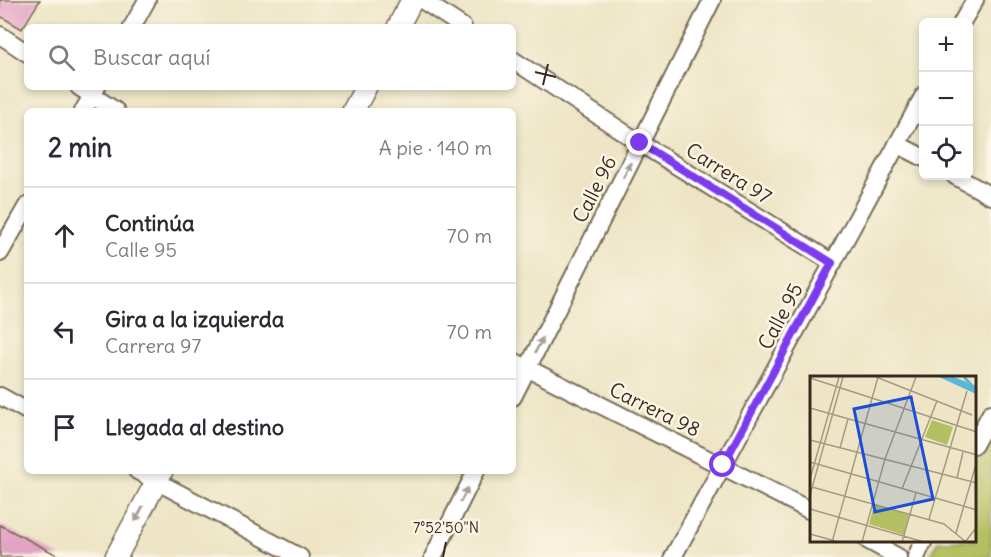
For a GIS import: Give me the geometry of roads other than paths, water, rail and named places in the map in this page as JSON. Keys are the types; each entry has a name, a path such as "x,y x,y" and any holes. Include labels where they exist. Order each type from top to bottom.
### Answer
{"street":[{"path":"134,24 147,0"},
{"path":"400,24 412,0"},
{"path":"422,0 458,24"},
{"name":"Calle 96","path":"516,383 520,365 640,143 712,0"},
{"path":"964,18 975,0"},
{"path":"0,36 24,51"},
{"name":"Carrera 97","path":"516,62 640,143 832,263"},
{"path":"84,108 89,90 112,108"},
{"path":"355,108 364,90"},
{"name":"Calle 95","path":"674,557 919,104"},
{"path":"897,144 919,155"},
{"path":"962,180 991,196"},
{"path":"0,253 24,211"},
{"name":"Carrera 98","path":"520,365 810,510"},
{"path":"0,396 24,409"},
{"path":"976,443 991,414"},
{"path":"433,557 474,474"},
{"path":"116,557 159,476 300,557"},
{"path":"871,542 898,557"},
{"path":"916,557 923,542"}]}
